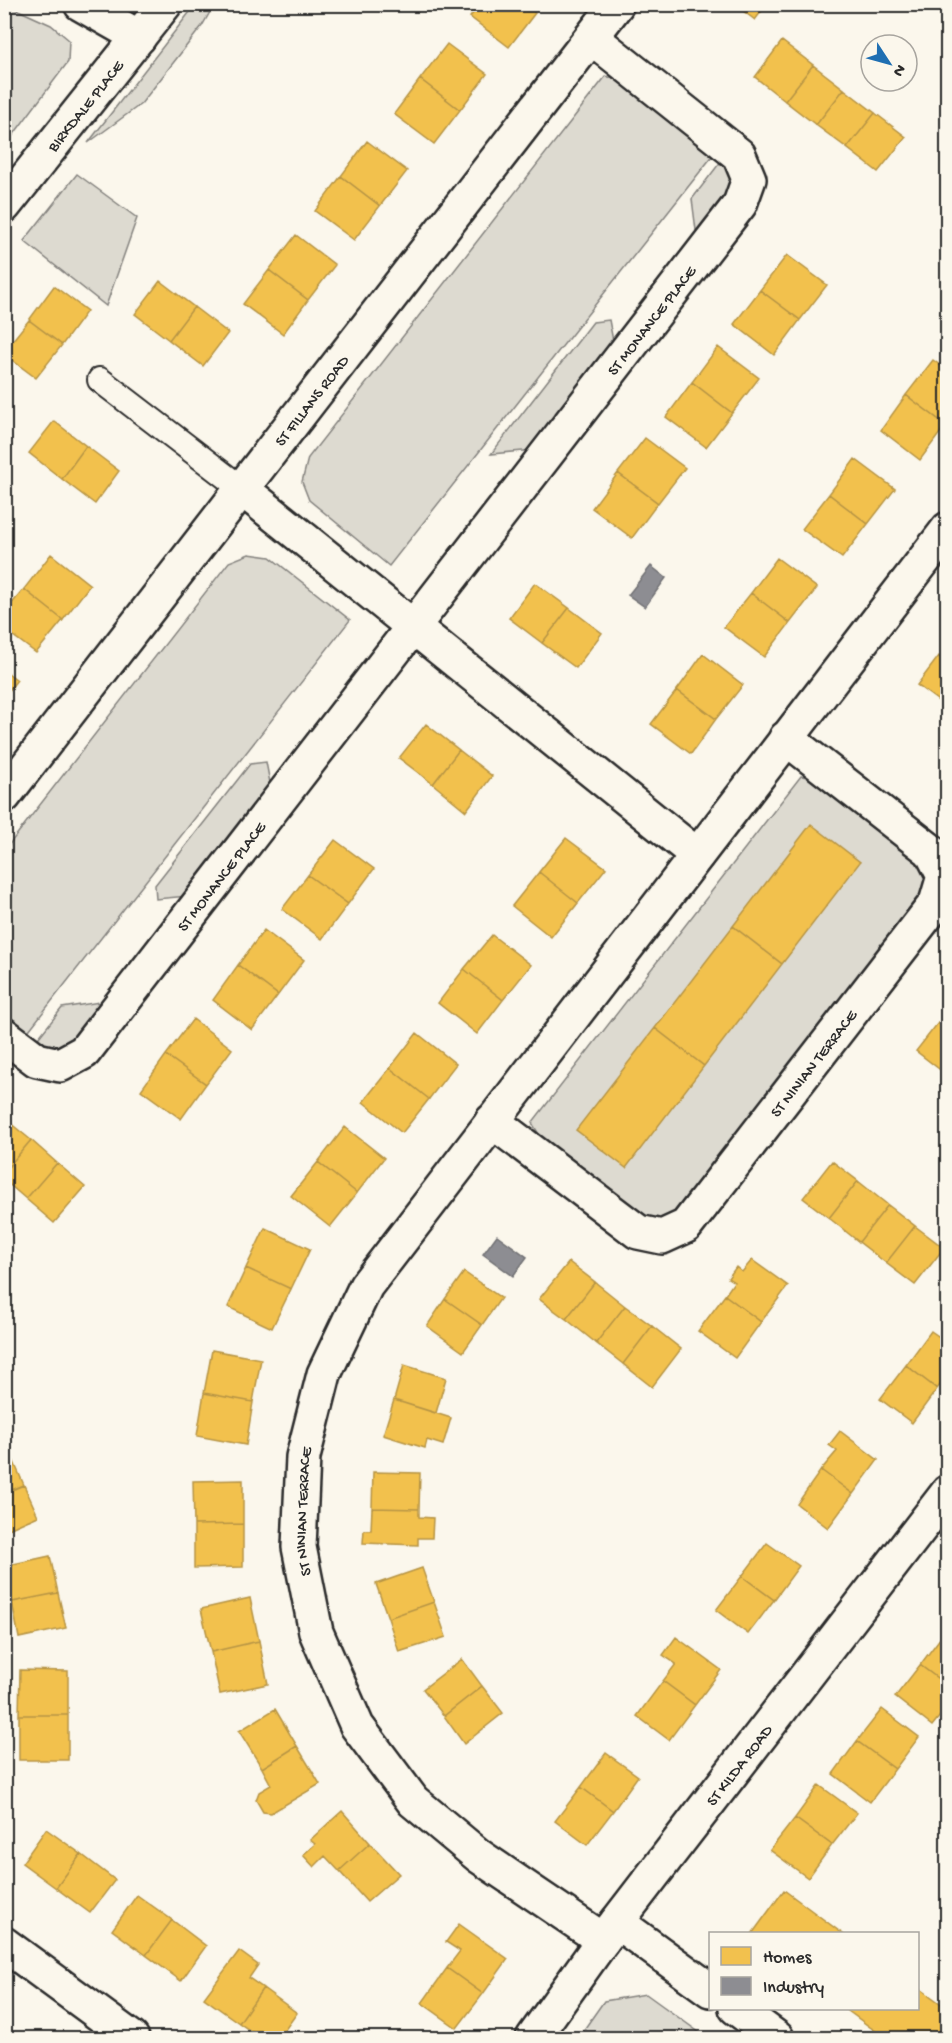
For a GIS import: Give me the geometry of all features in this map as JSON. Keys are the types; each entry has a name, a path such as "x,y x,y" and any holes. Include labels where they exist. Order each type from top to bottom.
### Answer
{"street":[{"path":"81,4 139,37"},
{"name":"BIRKDALE PLACE","path":"4,206 165,4"},
{"name":"ST FILLANS ROAD","path":"4,796 617,4"},
{"name":"ST MONANCE PLACE","path":"4,1035 37,1060 60,1065 84,1052 740,204 749,179 739,155 592,38"},
{"path":"242,489 697,855"},
{"name":"ST NINIAN TERRACE","path":"709,1989 479,1856 413,1800 357,1726 316,1632 299,1547 303,1458 324,1374 366,1286 948,529"},
{"name":"ST NINIAN TERRACE","path":"492,1121 638,1232 662,1237 686,1226 936,903 944,876 931,851 786,738"},
{"name":"ST KILDA ROAD","path":"533,2038 610,1931 948,1492"},
{"path":"4,1944 132,2038"},
{"path":"739,2010 777,2038"}],"lane":[{"path":"100,380 242,489"}],"shaded area":[{"path":"196,4 214,5 202,26 141,104 88,143"},
{"path":"4,5 51,25 69,40 68,62 5,146"},
{"path":"606,76 628,84 714,154 389,566 309,500 302,482 308,458"},
{"path":"722,160 734,178 731,194 697,238 692,199"},
{"path":"77,174 137,218 106,306 24,241"},
{"path":"609,320 614,346 534,450 491,454 593,322"},
{"path":"249,554 270,557 350,620 26,1034 5,1018 4,851 229,562"},
{"path":"266,762 271,788 188,896 156,899 155,885 250,764"},
{"path":"801,776 815,778 924,861 929,879 923,896 674,1217 661,1222 647,1220 545,1144 532,1123"},
{"path":"106,1001 74,1043 56,1051 35,1042 62,1008"},
{"path":"646,1994 707,2038 578,2038 604,2001"}],"building: Homes":[{"path":"480,4 524,4 535,13 509,47 470,17"},
{"path":"734,4 767,4 755,20"},
{"path":"782,41 813,65 785,101 755,77"},
{"path":"447,44 487,74 460,110 420,79"},
{"path":"813,65 844,89 816,125 785,101"},
{"path":"420,79 460,110 434,144 394,114"},
{"path":"844,89 875,113 847,148 816,125"},
{"path":"875,113 906,137 878,172 847,148"},
{"path":"367,141 407,171 380,206 341,176"},
{"path":"341,176 380,206 354,240 315,211"},
{"path":"296,235 335,265 308,300 269,270"},
{"path":"787,255 827,285 800,320 760,290"},
{"path":"269,270 308,300 283,334 243,304"},
{"path":"160,281 194,307 169,340 135,314"},
{"path":"54,286 87,311 62,345 29,320"},
{"path":"760,290 800,320 774,355 734,324"},
{"path":"194,307 228,333 203,366 169,340"},
{"path":"29,320 62,345 36,378 4,354"},
{"path":"718,347 759,378 732,413 692,382"},
{"path":"933,360 948,371 948,423 946,425 906,395"},
{"path":"692,382 732,413 706,447 666,417"},
{"path":"906,395 946,425 920,460 881,430"},
{"path":"54,421 86,446 62,479 29,453"},
{"path":"645,438 685,468 658,503 618,473"},
{"path":"86,446 119,471 95,504 62,479"},
{"path":"855,459 895,489 868,524 829,494"},
{"path":"618,473 658,503 632,538 592,508"},
{"path":"829,494 868,524 842,558 802,529"},
{"path":"51,554 90,585 63,620 24,589"},
{"path":"777,558 817,588 790,623 751,593"},
{"path":"535,583 569,608 542,643 509,618"},
{"path":"24,589 63,620 36,653 4,629 4,613"},
{"path":"751,593 790,623 764,657 724,627"},
{"path":"569,608 602,633 576,668 542,643"},
{"path":"703,654 743,685 716,719 677,690"},
{"path":"939,656 948,663 948,708 917,685"},
{"path":"4,670 17,680 4,697"},
{"path":"677,690 716,719 691,754 651,724"},
{"path":"426,724 459,750 433,784 399,758"},
{"path":"459,750 492,776 466,811 433,784"},
{"path":"811,824 860,862 782,964 733,926"},
{"path":"566,838 606,868 578,903 539,872"},
{"path":"335,840 374,869 348,904 308,875"},
{"path":"539,872 578,903 551,937 512,906"},
{"path":"308,875 348,904 322,939 282,909"},
{"path":"733,926 782,964 704,1066 655,1028"},
{"path":"264,930 304,960 278,995 238,965"},
{"path":"492,935 531,965 503,1000 464,969"},
{"path":"238,965 278,995 252,1030 213,1000"},
{"path":"464,969 503,1000 477,1034 438,1003"},
{"path":"945,1014 948,1016 948,1066 943,1072 916,1051"},
{"path":"193,1019 232,1049 206,1084 166,1055"},
{"path":"655,1028 704,1066 626,1168 576,1130"},
{"path":"417,1033 456,1064 429,1099 390,1068"},
{"path":"166,1055 206,1084 181,1119 141,1090"},
{"path":"390,1068 429,1099 402,1133 363,1102"},
{"path":"4,1118 31,1140 4,1172"},
{"path":"345,1127 384,1158 357,1193 318,1162"},
{"path":"31,1140 57,1163 26,1199 4,1180 4,1172"},
{"path":"832,1161 858,1181 829,1218 803,1198"},
{"path":"318,1162 357,1193 330,1227 291,1196"},
{"path":"57,1163 85,1187 54,1223 26,1199"},
{"path":"858,1181 888,1205 859,1242 829,1218"},
{"path":"888,1205 915,1226 886,1263 859,1242"},
{"path":"915,1226 944,1248 915,1285 886,1263"},
{"path":"265,1228 310,1249 291,1289 246,1268"},
{"path":"752,1260 788,1286 761,1322 725,1295 734,1282 728,1278 736,1267 742,1272"},
{"path":"569,1262 595,1282 566,1319 539,1299"},
{"path":"246,1268 291,1289 272,1328 228,1307"},
{"path":"464,1272 501,1298 482,1325 445,1299"},
{"path":"595,1282 625,1306 596,1343 566,1319"},
{"path":"725,1295 761,1322 735,1358 698,1331"},
{"path":"445,1299 482,1325 463,1352 427,1326"},
{"path":"625,1306 652,1326 623,1364 596,1343"},
{"path":"652,1326 681,1349 652,1387 623,1364"},
{"path":"931,1331 948,1343 948,1375 937,1389 906,1365"},
{"path":"212,1350 261,1359 253,1402 204,1393"},
{"path":"404,1365 446,1378 436,1413 394,1400"},
{"path":"906,1365 937,1389 912,1423 880,1399"},
{"path":"204,1393 253,1402 246,1445 197,1436"},
{"path":"394,1400 451,1418 443,1445 427,1440 425,1448 383,1435"},
{"path":"840,1431 878,1460 853,1494 821,1470 837,1451 829,1445"},
{"path":"10,1453 24,1485 4,1493 4,1455"},
{"path":"821,1470 853,1494 828,1528 797,1504"},
{"path":"373,1472 420,1473 419,1509 372,1508"},
{"path":"243,1480 243,1524 194,1525 193,1481"},
{"path":"24,1485 38,1516 4,1531 4,1493"},
{"path":"372,1508 419,1509 419,1517 433,1518 432,1538 418,1538 418,1545 363,1543 364,1530 371,1530"},
{"path":"243,1524 243,1567 194,1568 194,1525"},
{"path":"767,1543 799,1566 774,1600 742,1576"},
{"path":"50,1556 58,1593 12,1602 4,1566"},
{"path":"422,1568 434,1602 388,1618 376,1584"},
{"path":"742,1576 774,1600 748,1634 716,1610"},
{"path":"58,1593 66,1628 19,1638 12,1602"},
{"path":"250,1598 259,1641 211,1652 201,1609"},
{"path":"434,1602 446,1637 399,1652 388,1618"},
{"path":"944,1633 948,1635 948,1686 920,1665"},
{"path":"676,1637 721,1670 695,1705 663,1681 676,1664 663,1655"},
{"path":"259,1641 268,1684 220,1694 211,1652"},
{"path":"462,1659 482,1686 444,1716 423,1689"},
{"path":"920,1665 948,1686 948,1706 932,1726 895,1697"},
{"path":"20,1670 68,1671 68,1715 19,1715"},
{"path":"663,1681 695,1705 669,1740 637,1716"},
{"path":"482,1686 503,1713 464,1744 444,1716"},
{"path":"275,1709 297,1746 262,1768 239,1731"},
{"path":"882,1709 919,1737 895,1769 857,1741"},
{"path":"19,1715 68,1715 68,1760 19,1760"},
{"path":"857,1741 895,1769 870,1802 833,1774"},
{"path":"297,1746 320,1784 271,1813 263,1812 256,1800 259,1792 271,1785 262,1768"},
{"path":"606,1753 638,1776 613,1811 581,1787"},
{"path":"819,1785 857,1813 832,1845 795,1818"},
{"path":"581,1787 613,1811 587,1845 555,1821"},
{"path":"342,1811 370,1843 339,1871 325,1856 314,1867 303,1855 315,1844 310,1840"},
{"path":"795,1818 832,1845 808,1878 770,1850"},
{"path":"46,1829 81,1854 56,1888 22,1863"},
{"path":"370,1843 399,1874 367,1902 339,1871"},
{"path":"81,1854 115,1880 90,1913 56,1888"},
{"path":"784,1890 840,1932 753,1932"},
{"path":"137,1895 172,1920 146,1955 112,1930"},
{"path":"172,1920 206,1946 181,1981 146,1955"},
{"path":"459,1924 508,1959 483,1994 447,1968 460,1951 446,1942"},
{"path":"239,1951 258,1965 249,1978 263,1988 239,2023 204,1998"},
{"path":"447,1968 483,1994 457,2028 422,2003"},
{"path":"263,1988 297,2013 279,2038 261,2038 239,2023"},
{"path":"919,1988 948,2009 948,2038 885,2038 847,2010 919,2010"}],"building: Industry":[{"path":"651,566 666,578 645,607 628,595"},
{"path":"497,1235 527,1257 513,1276 483,1254"}]}
